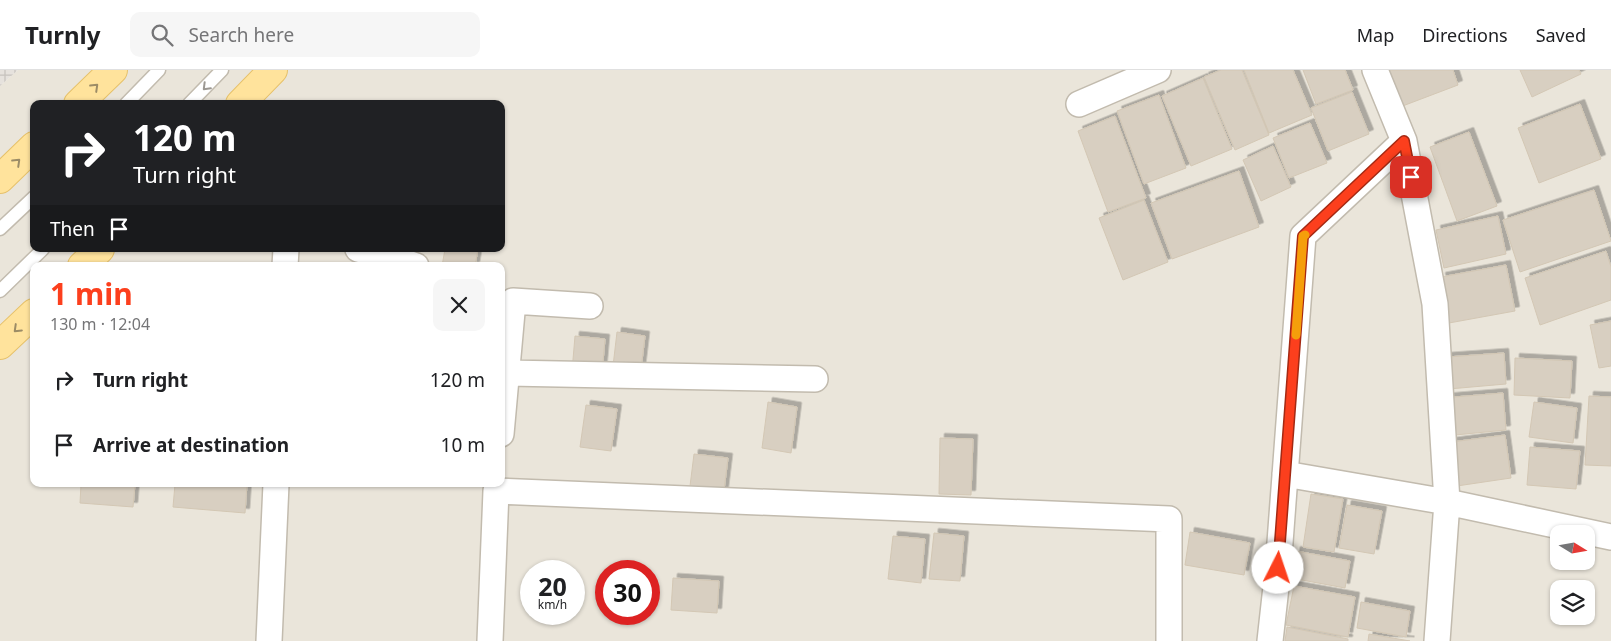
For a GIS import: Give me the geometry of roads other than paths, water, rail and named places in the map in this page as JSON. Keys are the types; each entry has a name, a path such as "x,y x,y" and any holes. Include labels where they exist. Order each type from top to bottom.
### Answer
{"main road":[{"path":"82,100 113,70"},
{"path":"244,100 273,70"},
{"path":"0,179 30,150"},
{"path":"86,262 97,252"},
{"path":"0,345 30,316"}],"street":[{"path":"1079,104 1158,70"},
{"path":"1376,70 1404,141 1435,304 1447,502 1437,641"},
{"path":"1270,641 1303,236 1404,141"},
{"path":"370,252 405,262"},
{"path":"505,385 507,299 590,306"},
{"path":"506,373 815,379"},
{"path":"1285,474 1447,502 1611,537"},
{"path":"268,641 276,487"},
{"path":"490,641 497,488 1169,519 1169,641"}],"lane":[{"path":"130,100 159,70"},
{"path":"193,100 222,70"},
{"path":"0,229 30,201"},
{"path":"0,291 40,252"}]}
